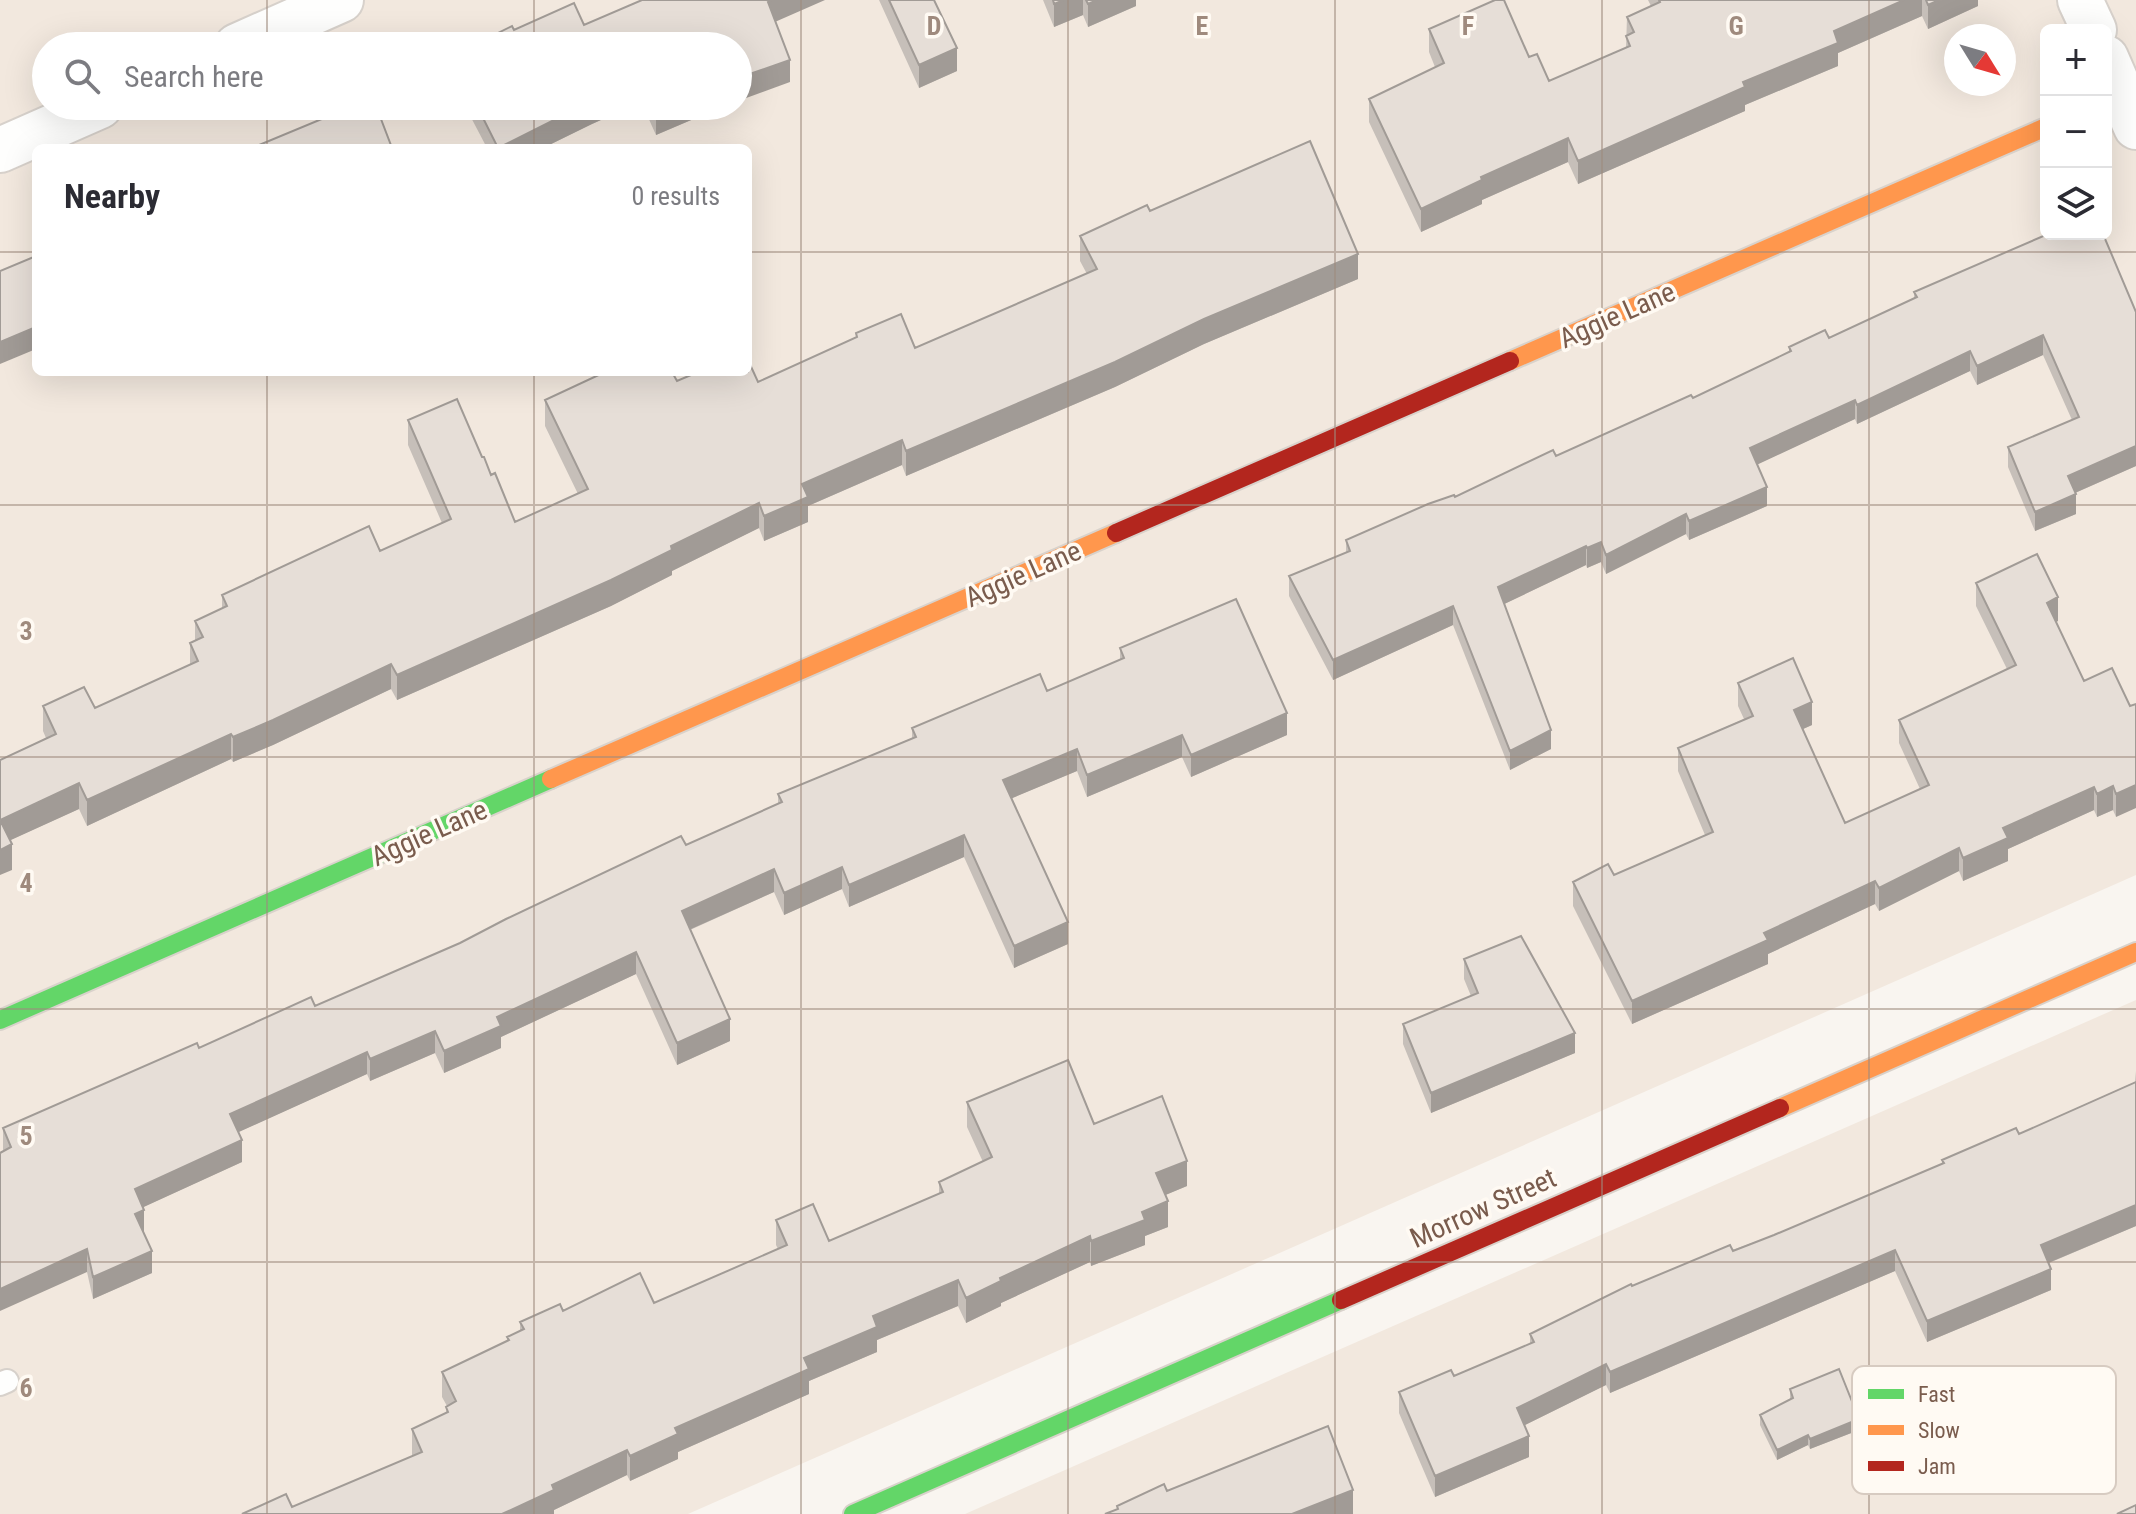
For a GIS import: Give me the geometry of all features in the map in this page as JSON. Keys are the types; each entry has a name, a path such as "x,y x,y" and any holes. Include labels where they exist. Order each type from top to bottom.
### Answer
{"street":[{"path":"269,32 341,0"},
{"path":"2080,0 2091,24"},
{"path":"0,150 68,120"},
{"name":"Aggie Lane","path":"0,1020 2040,130"},
{"name":"Morrow Street","path":"853,1514 2136,952"}],"shaded area":[{"path":"0,0 2136,0 2136,875 688,1514 0,1514"},
{"path":"2136,1000 2136,1514 965,1514"}],"building":[{"path":"642,0 773,0 768,2 790,60 752,73 752,32 500,32 512,26 514,30 574,3 584,25"},
{"path":"889,0 934,0 957,48 919,65"},
{"path":"1495,0 1504,0 1529,57 1537,54 1549,81 1630,46 1626,36 1634,32 1627,17 1659,0 1904,0 1834,31 1838,43 1743,82 1745,87 1578,161 1568,138 1481,177 1482,180 1421,209 1369,99 1444,63 1429,29"},
{"path":"319,120 381,120 390,144 262,144"},
{"path":"484,120 554,120 506,144 496,144"},
{"path":"1310,141 1358,254 906,451 902,440 802,484 808,497 764,516 759,503 671,546 672,550 611,580 397,675 391,664 273,720 233,737 231,734 87,800 79,783 0,820 0,760 56,734 43,706 84,687 95,708 198,661 190,643 203,637 195,621 227,606 222,595 369,526 380,551 451,519 408,420 457,399 491,475 495,473 515,522 588,489 545,400 596,376 674,376 677,381 689,376 752,376 752,369 758,382 901,314 915,348 1097,269 1080,236 1147,205 1150,211"},
{"path":"2040,237 2040,240 2106,240 2136,312 2136,446 2068,476 2076,494 2035,512 2008,447 2079,417 2043,335 1977,366 1970,351 1857,405 1855,400 1750,448 1767,487 1689,521 1686,514 1606,555 1601,542 1586,546 1498,587 1551,730 1510,751 1453,606 1333,660 1289,576 1350,551 1346,540 1428,504 1455,497 1553,450 1556,456 1691,395 1693,398 1791,351 1789,347 1825,330 1829,338 1917,297 1914,292"},
{"path":"32,258 32,329 0,342 0,271"},
{"path":"2037,554 2058,597 2047,603 2084,681 2112,668 2130,706 2136,704 2136,785 2116,794 2113,786 2097,794 2094,787 2003,828 2008,838 1963,858 1959,848 1879,888 1875,881 1764,933 1768,940 1632,1001 1573,882 1608,864 1614,875 1713,832 1678,748 1753,716 1738,683 1793,658 1812,702 1794,710 1845,823 1929,785 1899,720 2016,665 1976,583"},
{"path":"1236,599 1287,713 1191,755 1182,735 1087,775 1077,749 1003,780 1068,922 1014,946 964,835 849,885 842,867 784,893 774,869 682,911 730,1019 677,1043 636,952 497,1017 501,1026 444,1051 435,1031 370,1059 367,1052 230,1114 242,1140 135,1189 144,1210 135,1214 152,1251 93,1277 87,1249 0,1289 0,1153 11,1147 3,1128 197,1043 199,1048 311,997 315,1006 460,943 681,836 686,845 782,802 778,794 916,737 912,728 1040,674 1047,691 1124,658 1120,648"},
{"path":"0,820 12,844 0,850"},
{"path":"1521,936 1575,1033 1431,1093 1403,1024 1478,993 1464,959"},
{"path":"1068,1060 1094,1124 1162,1096 1187,1161 1156,1173 1168,1201 1142,1212 1145,1220 1091,1241 1090,1236 1000,1278 1001,1281 966,1298 958,1280 873,1316 877,1327 804,1358 809,1369 675,1428 678,1434 630,1456 627,1450 552,1485 554,1490 502,1514 242,1514 286,1494 292,1507 422,1452 412,1429 448,1412 446,1407 456,1401 442,1372 509,1340 507,1337 524,1329 520,1322 560,1304 563,1311 640,1273 654,1303 787,1245 776,1220 813,1204 829,1241 943,1192 939,1182 992,1157 967,1102"},
{"path":"2136,1082 2136,1205 2041,1245 2051,1269 1927,1321 1895,1250 1610,1372 1606,1364 1517,1408 1529,1436 1435,1476 1399,1392 1451,1370 1454,1376 1534,1342 1530,1334 1631,1284 1730,1245 1733,1251 1774,1235 1944,1163 1942,1160 2016,1128 2019,1134"},
{"path":"1839,1369 1852,1402 1852,1422 1810,1439 1808,1435 1777,1450 1760,1415 1793,1398 1790,1389"},
{"path":"1328,1426 1353,1490 1292,1514 1105,1514 1164,1484 1167,1491"},
{"path":"2136,1505 2136,1514 2117,1514"}],"traffic: fast":[{"path":"0,1020 551,779"},
{"path":"853,1514 1341,1300"}],"traffic: slow":[{"path":"1510,361 2040,130"},
{"path":"551,779 1116,533"},
{"path":"1780,1108 2136,952"}],"traffic: jam":[{"path":"1116,533 1510,361"},
{"path":"1341,1300 1780,1108"}]}
